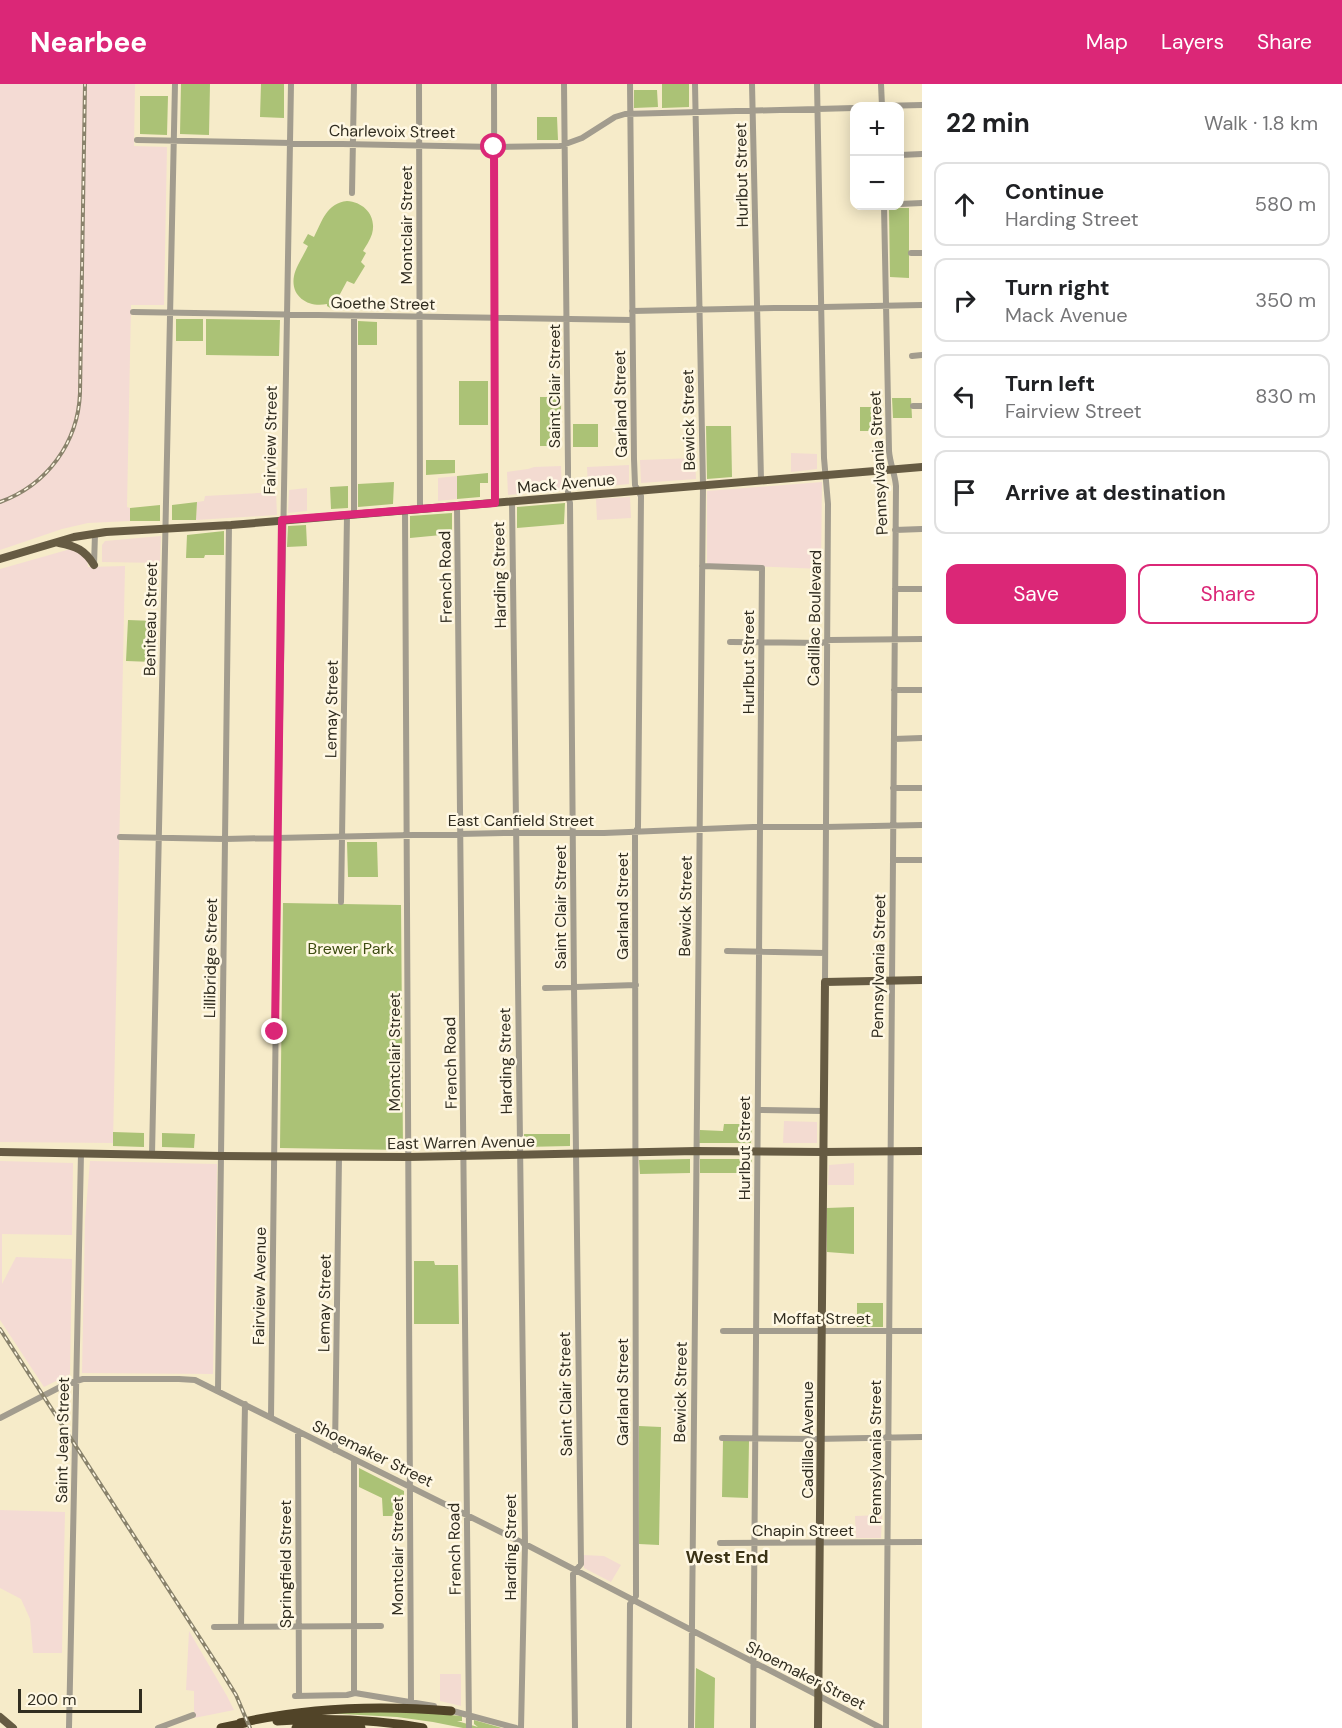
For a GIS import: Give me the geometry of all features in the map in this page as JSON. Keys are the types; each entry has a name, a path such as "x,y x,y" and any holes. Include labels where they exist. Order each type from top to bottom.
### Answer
{"highway":[{"path":"221,1728 270,1716 321,1710 413,1708 451,1711"},
{"path":"240,1723 356,1720 423,1728"},
{"path":"296,1728 361,1728"}],"main road":[{"name":"Mack Avenue","path":"0,559 74,537 95,534 229,525 922,467"},
{"path":"57,542 77,547 89,557 94,566"},
{"path":"825,982 922,980"},
{"name":"Cadillac Boulevard","path":"823,1152 825,982"},
{"name":"East Warren Avenue","path":"0,1152 408,1157 696,1151 922,1151"},
{"name":"Cadillac Avenue","path":"818,1728 823,1152"},
{"path":"0,1717 14,1728"}],"street":[{"name":"Beniteau Street","path":"152,1154 175,84"},
{"name":"Fairview Street","path":"273,1156 291,84"},
{"path":"352,193 354,84"},
{"name":"Montclair Street","path":"419,84 420,509"},
{"name":"Harding Street","path":"494,84 495,503"},
{"name":"Saint Clair Street","path":"564,84 581,1564 573,1574 575,1728"},
{"name":"Garland Street","path":"629,1728 630,1604 636,1596 635,835 638,831 640,755 641,496 635,485 634,459 630,84"},
{"name":"Bewick Street","path":"691,1728 703,485 695,84"},
{"name":"Hurlbut Street","path":"752,84 761,480"},
{"name":"Cadillac Boulevard","path":"817,84 824,458 827,475 828,515 825,982"},
{"path":"881,84 881,102"},
{"path":"904,105 922,105"},
{"name":"Charlevoix Street","path":"137,140 494,147 565,144 582,138 615,117 630,113 850,108"},
{"path":"904,155 922,154"},
{"path":"904,204 922,203"},
{"name":"Pennsylvania Street","path":"884,210 889,451 896,486 886,1728"},
{"path":"911,253 922,253"},
{"path":"632,311 922,305"},
{"name":"Goethe Street","path":"133,312 632,320"},
{"name":"Lemay Street","path":"341,902 354,316"},
{"path":"912,356 922,355"},
{"path":"913,406 922,406"},
{"name":"Harding Street","path":"512,501 525,1544 521,1728"},
{"name":"French Road","path":"457,506 469,1727"},
{"name":"Montclair Street","path":"405,510 411,1702"},
{"name":"Lillibridge Street","path":"218,1391 229,525"},
{"path":"895,530 922,529"},
{"path":"94,566 95,534"},
{"name":"Hurlbut Street","path":"702,566 762,568 753,1728"},
{"path":"895,589 922,588"},
{"path":"730,642 922,639"},
{"path":"894,690 922,690"},
{"path":"894,739 922,738"},
{"path":"893,788 922,788"},
{"name":"East Canfield Street","path":"120,837 225,838 573,833 922,825"},
{"path":"893,860 922,860"},
{"path":"727,951 825,953"},
{"path":"545,988 636,986"},
{"path":"758,1110 823,1111"},
{"name":"Saint Jean Street","path":"69,1728 81,1153"},
{"name":"Fairview Avenue","path":"271,1417 273,1156"},
{"name":"Lemay Street","path":"335,1450 339,1157"},
{"name":"Moffat Street","path":"723,1331 922,1331"},
{"name":"Shoemaker Street","path":"0,1418 76,1380 192,1379 525,1544 881,1728"},
{"path":"241,1626 245,1404"},
{"name":"Springfield Street","path":"298,1431 297,1696 354,1694"},
{"path":"722,1438 922,1437"},
{"path":"354,1459 354,1694 442,1707 516,1728"},
{"name":"Chapin Street","path":"720,1543 922,1542"},
{"path":"214,1627 381,1626"},
{"path":"158,1728 193,1715"}],"shaded area":[{"path":"0,84 135,84 134,146 167,147 164,305 131,305 127,507 130,508 130,521 88,523 62,529 0,550"},
{"path":"791,453 817,454 817,469 791,472"},
{"path":"695,458 696,479 641,483 640,460"},
{"path":"629,465 629,484 588,488 587,467"},
{"path":"561,466 562,490 508,495 507,472 534,467"},
{"path":"457,476 457,499 438,501 438,478"},
{"path":"822,482 821,569 707,564 707,491"},
{"path":"307,488 307,511 288,513 289,490"},
{"path":"276,492 277,515 196,520 197,502 204,501 205,496"},
{"path":"630,497 631,518 597,520 596,499"},
{"path":"161,536 160,563 102,562 102,545 105,541"},
{"path":"74,548 87,558 88,567 125,566 113,1143 0,1142 0,569"},
{"path":"784,1121 817,1122 817,1143 783,1143"},
{"path":"0,1161 73,1163 72,1235 2,1234 2,1284 16,1257 72,1259 70,1374 44,1387 0,1320"},
{"path":"90,1161 217,1164 213,1374 82,1373 85,1220"},
{"path":"854,1163 854,1185 828,1185 829,1165"},
{"path":"0,1510 65,1512 62,1653 33,1653 30,1619 21,1599 0,1588"},
{"path":"882,1515 881,1538 856,1538 855,1516"},
{"path":"583,1555 604,1556 621,1565 611,1582 584,1568"},
{"path":"189,1631 234,1710 194,1718 194,1691 186,1690"},
{"path":"440,1674 461,1674 461,1706 440,1701"}],"green space":[{"path":"181,84 210,84 209,135 180,134"},
{"path":"261,84 284,84 284,118 260,117"},
{"path":"662,84 689,84 689,107 662,108"},
{"path":"634,90 657,90 658,107 634,108"},
{"path":"140,96 168,96 167,135 140,134"},
{"path":"537,117 557,117 558,140 537,140"},
{"path":"340,202 359,204 368,211 373,227 363,251 366,253 361,262 365,266 354,284 347,281 332,309 327,304 314,304 302,299 295,290 294,276 308,246 303,243 308,234 314,237 330,209"},
{"path":"909,208 909,278 890,277 889,210"},
{"path":"176,319 203,319 203,341 176,341"},
{"path":"206,319 280,320 279,356 206,355"},
{"path":"358,321 377,322 377,345 358,345"},
{"path":"459,381 488,381 488,425 459,425"},
{"path":"540,397 561,397 561,446 540,446"},
{"path":"892,398 911,398 912,418 893,418"},
{"path":"860,407 882,407 882,431 860,431"},
{"path":"573,424 598,424 598,447 573,447"},
{"path":"706,426 731,426 732,477 707,479"},
{"path":"426,460 455,460 455,473 426,475"},
{"path":"488,473 488,483 480,483 480,497 457,499 457,476"},
{"path":"394,482 393,504 358,507 358,484"},
{"path":"348,486 348,508 331,509 330,487"},
{"path":"197,502 196,520 172,520 172,505"},
{"path":"565,503 564,524 517,528 517,507"},
{"path":"160,505 160,521 130,521 130,508"},
{"path":"452,513 452,534 410,538 410,516"},
{"path":"306,525 307,546 287,547 288,526"},
{"path":"224,531 224,555 186,558 187,535"},
{"path":"128,620 155,621 153,662 126,661"},
{"path":"347,842 377,842 378,877 348,877"},
{"name":"Brewer Park","path":"283,903 401,905 403,1150 280,1148"},
{"path":"724,1124 752,1124 751,1143 699,1143 700,1130 723,1131"},
{"path":"113,1132 144,1133 144,1147 113,1146"},
{"path":"162,1133 195,1134 194,1148 162,1147"},
{"path":"524,1134 570,1134 570,1146 524,1147"},
{"path":"690,1159 690,1173 640,1174 639,1160"},
{"path":"700,1159 752,1159 751,1173 700,1173"},
{"path":"854,1207 854,1254 827,1252 827,1208"},
{"path":"414,1261 434,1261 435,1265 458,1265 459,1324 414,1324"},
{"path":"857,1303 883,1303 883,1327 857,1327"},
{"path":"639,1426 661,1427 659,1545 639,1544"},
{"path":"723,1440 749,1441 748,1498 722,1497"},
{"path":"359,1468 404,1491 404,1516 383,1516 382,1498 359,1487"},
{"path":"696,1668 715,1678 714,1728 695,1728"},
{"path":"336,1710 462,1716 462,1721 457,1721 478,1727 474,1724 474,1720 502,1728 463,1728 397,1717 324,1713"}],"railway":[{"path":"0,502 32,485 57,460 73,429 78,411 85,84"},
{"path":"0,1329 220,1669 236,1695 250,1728"}],"district":[{"name":"West End","path":"727,1557"}],"route":[{"path":"275,1032 282,520 495,503 494,147"}]}
